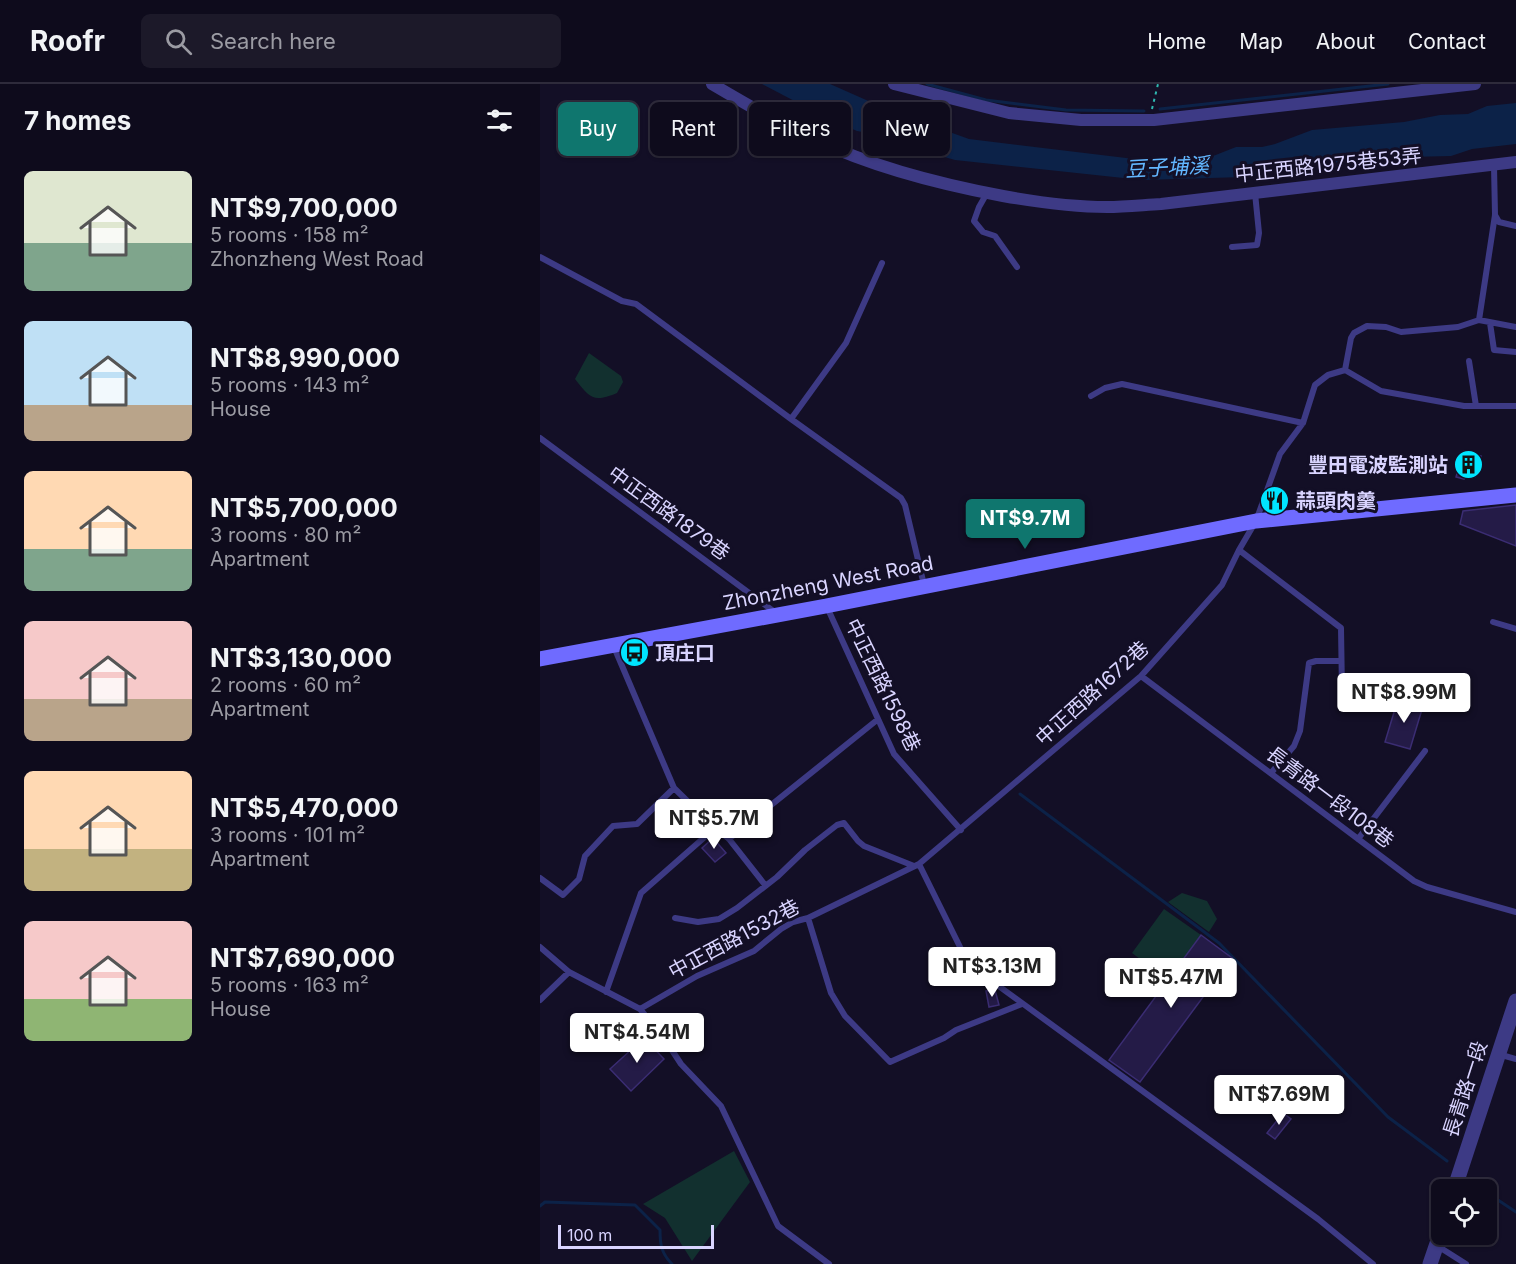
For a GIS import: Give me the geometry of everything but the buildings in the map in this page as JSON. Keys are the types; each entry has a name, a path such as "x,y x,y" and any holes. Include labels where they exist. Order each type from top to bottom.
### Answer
{"main road":[{"name":"Zhonzheng West Road","path":"540,659 614,647 1256,521 1516,495"}],"street":[{"name":"中正西路1975巷53弄","path":"712,84 799,132 863,160 924,179 1047,203 1106,207 1161,204 1516,162"},
{"path":"894,84 1009,113 1081,120 1150,120 1222,114 1475,84"},
{"name":"長青路一段","path":"1458,1179 1516,1001"},
{"path":"1430,1264 1436,1245"}],"lane":[{"path":"1479,320 1495,215 1494,166"},
{"path":"988,193 974,221 983,232 995,236 1017,267"},
{"path":"1232,247 1257,244 1255,193"},
{"path":"1495,215 1499,222 1516,226"},
{"path":"540,257 622,301 636,304 901,498 905,505 925,586"},
{"path":"791,419 846,343 882,263"},
{"path":"1516,327 1479,320 1458,327 1401,332 1386,327 1366,326 1354,333 1351,338 1345,370 1381,391 1464,406 1516,406"},
{"path":"1490,323 1494,350 1516,352"},
{"path":"1469,361 1476,406"},
{"name":"中正西路1672巷","path":"917,865 1141,676 1222,585 1256,521 1280,454 1303,423 1315,385 1328,375 1345,370"},
{"path":"1091,396 1105,388 1122,384 1303,423"},
{"name":"中正西路1879巷","path":"540,438 777,614"},
{"path":"1239,550 1341,628 1341,693"},
{"name":"中正西路1598巷","path":"826,606 894,754 961,830"},
{"path":"1492,622 1516,629"},
{"path":"614,647 674,788 729,839 765,885"},
{"path":"1271,773 1294,746 1300,731 1309,663 1341,661"},
{"name":"長青路一段108巷","path":"1141,676 1414,881 1427,887 1516,912"},
{"path":"729,839 877,720"},
{"path":"1358,839 1425,751"},
{"path":"540,878 563,895 579,879 585,856 613,826 637,824 674,788"},
{"path":"675,918 698,922 718,920 777,877 805,850 837,825 844,823 864,846 917,865 963,953 974,968 1318,1219 1373,1264"},
{"path":"606,992 641,893 715,828"},
{"name":"中正西路1532巷","path":"640,1009 697,976 754,951 781,929 794,922 808,918 917,865"},
{"path":"808,918 831,993 845,1016 890,1062 944,1038 957,1029 1022,1004"},
{"path":"540,947 569,972 640,1009 664,1038 681,1064 721,1106 778,1226 829,1264"},
{"path":"540,1000 569,972"},
{"path":"1498,1054 1516,1059"},
{"path":"1436,1245 1466,1264"},
{"path":"1360,1264 1365,1258"}],"path":[{"path":"1150,120 1158,84"}],"green space":[{"path":"589,353 621,376 623,382 617,393 602,398 593,397 575,379"},
{"path":"1182,893 1207,901 1217,919 1209,932 1168,902"},
{"path":"1164,909 1201,935 1168,980 1132,953"},
{"path":"734,1151 750,1182 692,1261 665,1218 643,1204"}],"water":[{"name":"豆子埔溪","path":"762,84 830,84 871,102 863,102 863,132 851,128 851,102 796,102"},
{"name":"豆子埔溪","path":"1516,103 1516,144 1472,149 1451,156 1366,158 1244,177 1142,180 955,160 941,156 950,156 950,132 969,139 1176,164 1203,160 1236,147 1262,147 1275,144 1312,130 1404,122 1440,115 1468,114 1487,106"}],"waterway":[{"path":"927,84 986,100 1066,110 1144,111"},
{"path":"1160,109 1388,84"},
{"path":"1020,794 1219,943 1388,1117 1447,1161"},
{"path":"1497,1199 1516,1212"},
{"path":"540,1206 545,1202 635,1205 660,1230 662,1248 672,1264"}],"place":[{"name":"豐田電波監測站","path":"1469,465"},
{"name":"蒜頭肉羹","path":"1275,501"},
{"name":"頂庄口","path":"634,653"}]}
